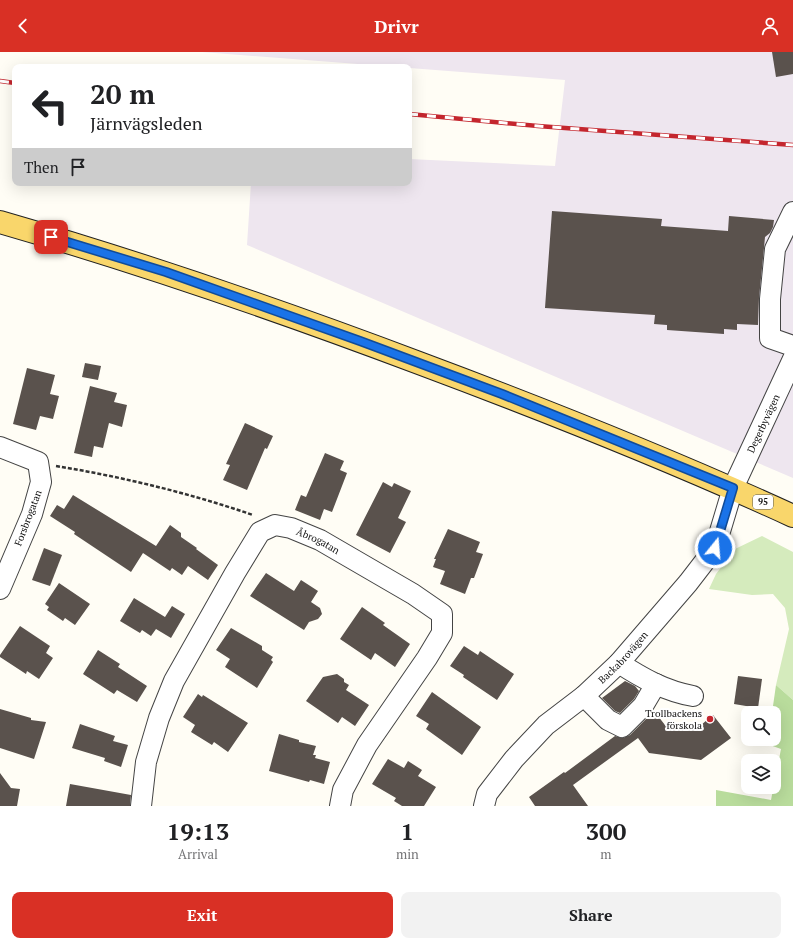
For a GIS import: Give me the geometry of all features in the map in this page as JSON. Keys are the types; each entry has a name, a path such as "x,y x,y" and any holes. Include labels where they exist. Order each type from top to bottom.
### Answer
{"main road":[{"name":"95","path":"0,222 166,272 353,338 502,394 733,488 793,516"}],"street":[{"path":"793,212 775,249 770,299 770,338 793,346"},
{"name":"Degerbyvägen","path":"733,488 793,359"},
{"path":"0,446 38,462"},
{"name":"Forsbrogatan","path":"0,589 34,507 41,482 38,462"},
{"name":"Backabrovägen","path":"484,806 487,794 520,753 546,725 584,696 619,663 715,548 733,488"},
{"path":"141,806 146,762 158,718 174,681 260,532 275,525"},
{"name":"Åbrogatan","path":"275,525 291,528 320,540 413,594 442,614 442,633 427,658 366,745 343,790 340,806"},
{"path":"619,663 656,684 677,693 693,696"},
{"path":"584,696 608,720 622,727 643,706 656,684"}],"path":[{"path":"38,462 89,471 186,493 256,516 275,525"}],"shaded area":[{"path":"202,52 793,52 793,478 247,245 251,186 412,186 412,159 555,166 565,80 412,68 412,64 358,64"}],"green space":[{"path":"762,536 793,552 793,700 776,685 789,629 785,608 773,594 752,595 709,589 716,574 735,549"},
{"path":"776,685 793,700 793,806 716,806 716,790 771,800 772,794 781,794 781,749 773,746 781,746 781,706 773,706"}],"building":[{"path":"772,52 793,52 793,74 776,77"},
{"path":"552,211 662,219 661,226 728,231 729,216 774,220 770,233 765,237 758,325 737,324 737,330 724,329 724,334 667,330 667,325 654,324 655,315 545,308"},
{"path":"85,363 101,366 98,380 82,377"},
{"path":"27,368 55,375 50,394 59,396 53,419 40,416 36,430 13,424"},
{"path":"90,386 117,393 114,402 127,405 122,427 109,423 103,448 94,446 92,457 74,453"},
{"path":"245,423 273,436 267,449 265,448 247,490 223,480 230,465 226,464"},
{"path":"325,453 344,461 340,470 347,473 332,512 324,509 320,520 295,510 301,495 306,497"},
{"path":"383,482 392,487 394,483 411,491 398,518 406,522 390,553 356,535"},
{"path":"73,495 156,546 170,525 181,533 181,537 218,565 208,580 188,566 182,575 172,568 170,571 143,553 131,572 50,516 57,505 64,509"},
{"path":"448,529 480,542 476,552 483,554 474,578 471,578 465,594 440,584 445,571 433,567 436,559 434,559"},
{"path":"44,548 62,555 50,586 32,580"},
{"path":"266,573 294,591 301,580 318,591 311,602 320,608 322,614 318,619 309,622 304,630 250,596"},
{"path":"59,583 90,604 75,625 65,618 63,621 47,610 49,607 45,604"},
{"path":"134,598 165,617 172,606 185,614 171,638 156,629 151,636 142,630 140,633 120,621"},
{"path":"362,607 385,623 383,625 410,644 395,667 375,653 371,660 340,639"},
{"path":"20,626 50,646 46,653 53,658 39,679 27,671 26,674 0,657"},
{"path":"231,628 262,646 262,650 273,657 271,660 273,662 257,688 225,667 230,659 216,650"},
{"path":"464,646 478,655 480,651 514,674 497,700 463,677 464,675 450,666"},
{"path":"98,650 120,664 118,667 147,686 137,702 117,690 114,694 83,674"},
{"path":"337,674 349,685 346,690 369,705 355,726 342,717 338,723 306,701 323,677"},
{"path":"738,676 762,679 758,706 734,704"},
{"path":"625,681 635,686 639,691 634,699 620,713 615,711 602,698"},
{"path":"432,692 481,727 462,755 426,729 429,724 416,716"},
{"path":"198,694 202,697 203,695 248,723 228,752 214,742 212,745 191,732 195,725 183,717"},
{"path":"0,709 31,718 31,720 46,722 34,759 0,748"},
{"path":"654,711 665,725 695,730 713,715 731,738 701,760 649,753 638,738 573,785 588,806 535,806 529,797 564,772 565,773 615,736 623,738 630,735"},
{"path":"80,724 115,736 113,741 128,745 121,767 104,761 105,758 72,748"},
{"path":"279,734 299,740 299,742 316,746 313,755 316,755 315,758 330,762 324,784 310,780 309,782 269,771"},
{"path":"388,759 404,768 408,761 422,770 418,776 436,787 424,806 402,806 394,801 396,798 372,784"},
{"path":"0,773 11,788 20,789 17,806 0,806"},
{"path":"70,784 131,795 130,806 66,806"}],"railway":[{"path":"0,81 12,83"},
{"path":"412,114 538,126 793,145"}],"place":[{"name":"Trollbackens förskola","path":"710,719"}],"route":[{"path":"51,237 166,272 360,341 502,394 733,488 715,548"}]}
